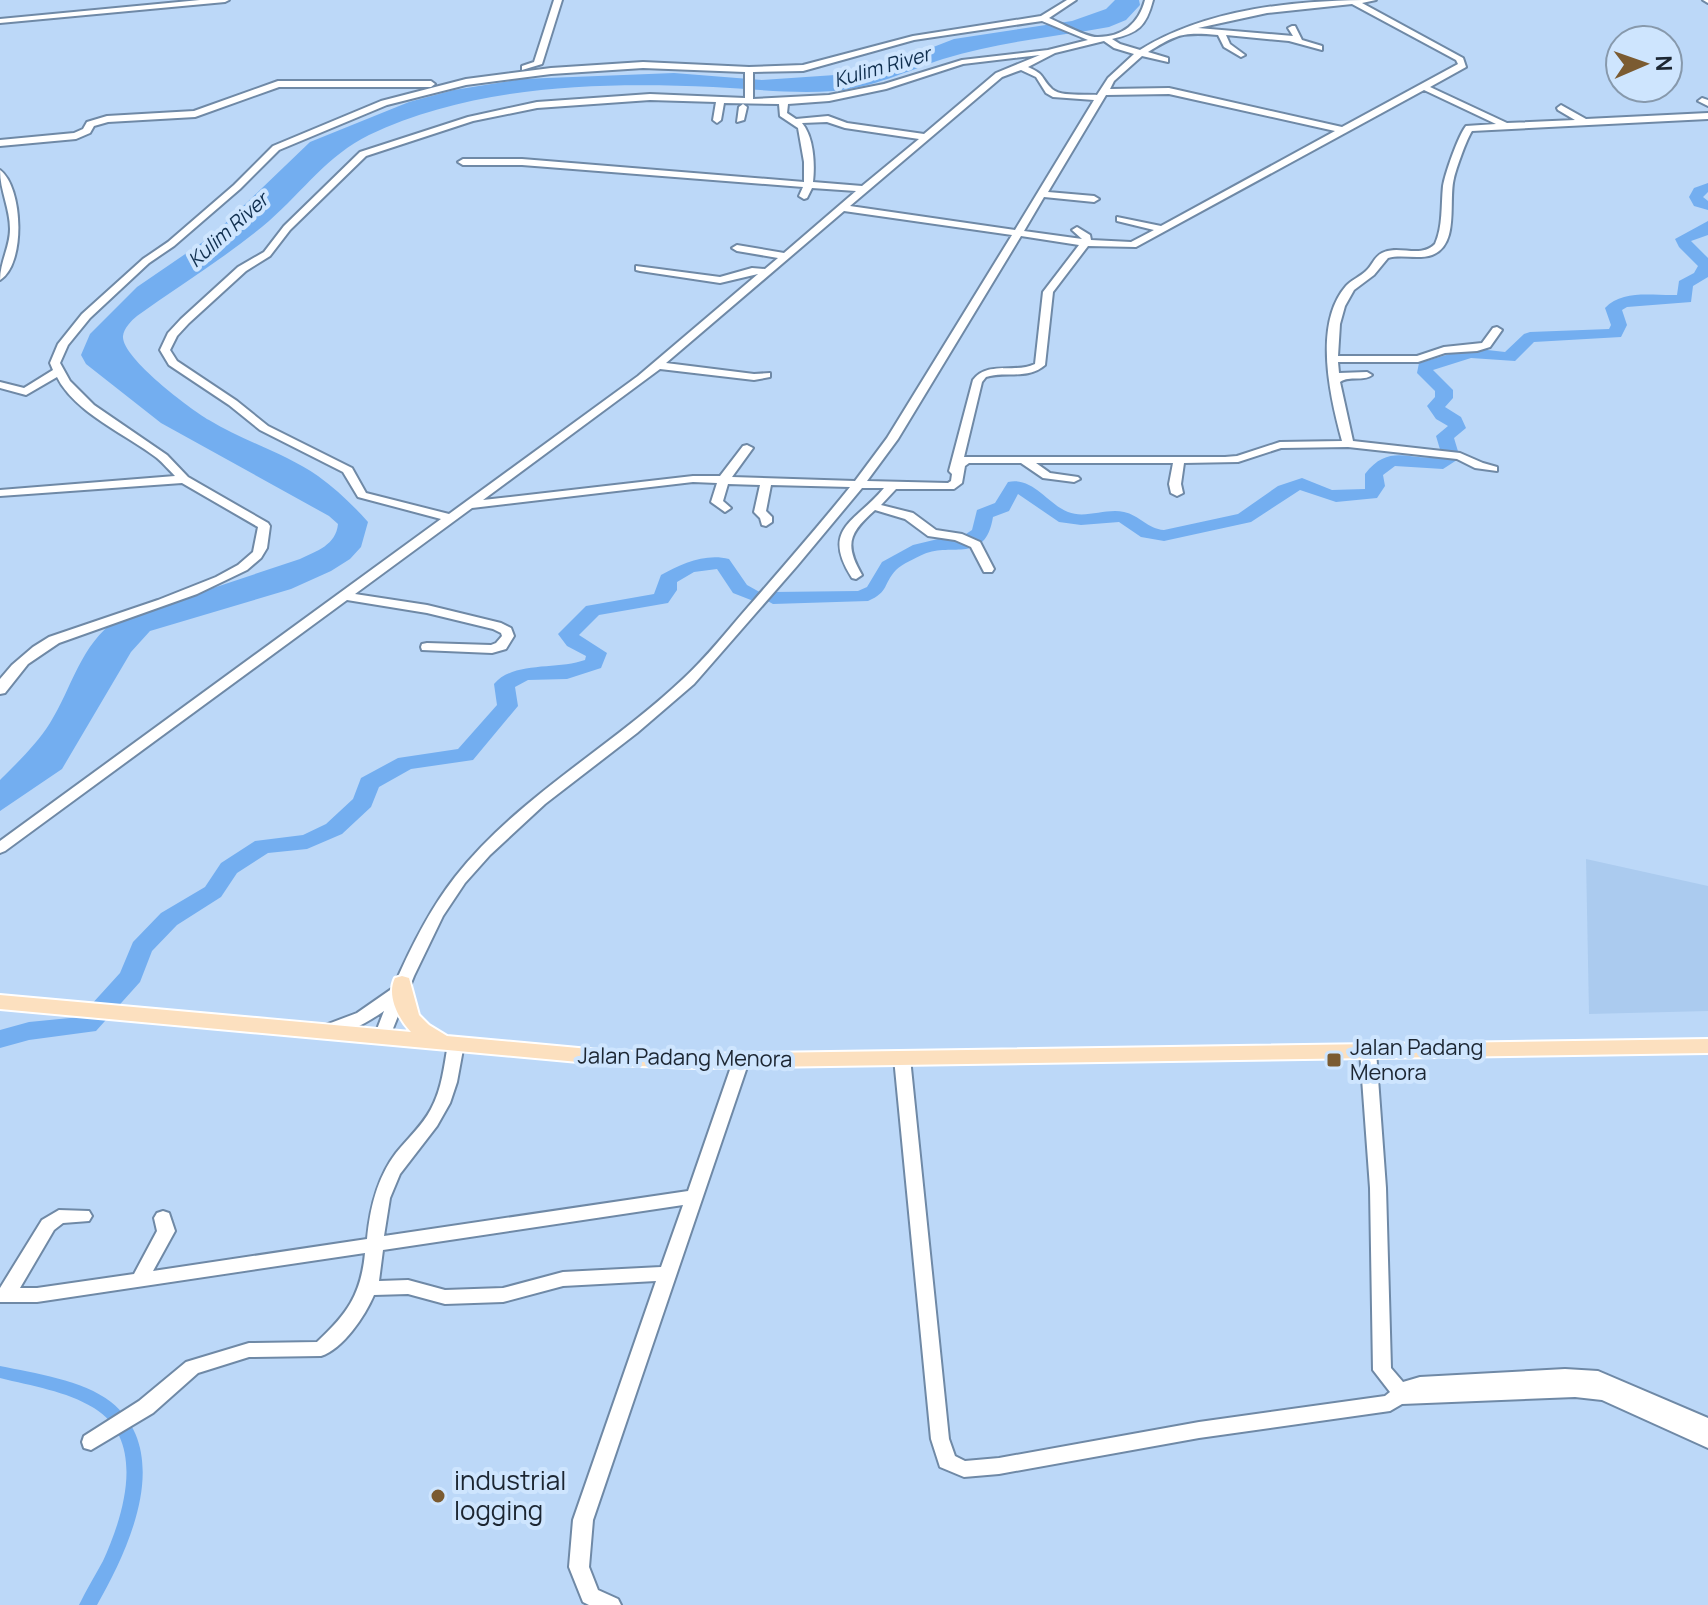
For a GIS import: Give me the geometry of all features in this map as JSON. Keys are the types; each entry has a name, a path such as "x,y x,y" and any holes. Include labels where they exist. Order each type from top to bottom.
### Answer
{"main road":[{"path":"402,983 402,1003 412,1022 430,1036 456,1044"},
{"name":"Jalan Padang Menora","path":"0,1002 611,1058 741,1061 1708,1046"}],"street":[{"path":"0,21 225,0"},
{"path":"0,143 76,136 87,131 90,124 107,119 195,114 278,84 438,83 456,74 501,72 536,66 558,0"},
{"path":"1,684 35,650 54,640 222,580 256,557 262,548 264,526 184,479 163,457 74,393 55,363 58,354 86,316 146,261 191,228 268,154 286,141 378,106 440,88 522,73 674,65 748,72 821,65 913,38 1044,19 1072,0"},
{"path":"450,518 362,495 348,470 264,428 173,363 165,350 172,335 225,283 267,254 287,228 363,154 471,119 537,105 650,97 784,102 863,92 962,62 1052,51 1123,35 1139,26 1149,0"},
{"path":"382,1037 402,983 462,877 539,804 644,721 690,680 861,482 892,439 1102,95 1137,53 1184,29 1226,19 1372,0"},
{"path":"842,208 1127,246 1463,65 1463,62 1352,1"},
{"path":"1044,19 1165,60"},
{"path":"1292,28 1300,37 1293,40"},
{"path":"1184,29 1293,40 1319,48"},
{"path":"1221,33 1227,45 1241,55"},
{"path":"0,848 657,365 990,82 1052,51"},
{"path":"1021,67 1039,75 1049,91 1056,95 1169,91 1343,130"},
{"path":"740,120 750,103 748,72"},
{"path":"378,106 378,98 395,85 440,88"},
{"path":"1424,87 1506,125"},
{"path":"717,120 720,102"},
{"path":"784,102 783,114 802,127 810,184 804,196"},
{"path":"1561,108 1584,122"},
{"path":"1348,444 1340,416 1332,359 1334,324 1348,289 1369,275 1381,257 1390,253 1426,254 1438,247 1443,236 1450,178 1469,128 1708,116"},
{"path":"797,121 828,119 845,125 926,137"},
{"path":"463,162 522,162 863,189"},
{"path":"0,173 16,218 17,234 5,257 0,277"},
{"path":"1042,194 1094,199"},
{"path":"1120,219 1163,229"},
{"path":"950,487 977,382 987,372 1037,368 1048,292 1086,242 1087,237 1077,230"},
{"path":"737,248 786,256"},
{"path":"640,268 720,280 752,271 768,272"},
{"path":"1332,359 1418,359 1444,350 1486,345 1497,330"},
{"path":"657,365 754,377 766,375"},
{"path":"0,385 26,392 58,372"},
{"path":"1336,380 1343,375 1367,375"},
{"path":"468,505 638,484 724,479 950,487 956,483 960,464 967,460 1238,459 1280,445 1348,444 1430,451 1460,456 1493,469"},
{"path":"725,508 717,502 724,479 747,448"},
{"path":"1024,460 1047,476 1074,479"},
{"path":"1177,493 1175,484 1179,460"},
{"path":"0,493 184,479"},
{"path":"766,481 760,512 766,517 766,522"},
{"path":"856,575 843,558 843,544 850,530 887,495 894,484"},
{"path":"872,506 909,516 932,533 958,537 972,543 981,549 988,569"},
{"path":"344,596 427,609 497,626 507,631 508,636 501,646 492,649 427,647"},
{"path":"326,1031 358,1021 384,1004 402,983"},
{"path":"91,1442 146,1407 192,1367 249,1350 321,1349 358,1314 370,1288 381,1202 392,1172 442,1104 456,1044"},
{"path":"1368,1051 1378,1188 1382,1370 1402,1394 1405,1397 1421,1397 1575,1389 1604,1393 1708,1440"},
{"path":"902,1058 940,1439 947,1461 964,1469 999,1466 1187,1432 1390,1403 1407,1388 1420,1385 1565,1377 1598,1379 1708,1426"},
{"path":"611,1605 590,1596 579,1567 583,1520 741,1061"},
{"path":"3,1295 37,1295 694,1197"},
{"path":"3,1295 48,1225 59,1217 83,1216"},
{"path":"139,1280 166,1231 163,1218"},
{"path":"370,1288 408,1287 445,1297 503,1295 563,1279 667,1274"}],"shaded area":[{"path":"1586,859 1708,886 1708,1011 1589,1014"}],"water":[{"name":"Kulim River","path":"1115,0 1139,0 1140,5 1126,20 1109,27 984,48 848,89 803,92 626,85 538,90 451,106 409,118 354,143 316,174 253,234 137,316 126,327 123,336 125,345 144,369 187,405 222,427 305,468 338,492 368,522 361,547 350,559 331,571 291,589 150,631 131,652 62,769 0,811 0,780 45,731 86,653 117,620 300,559 325,546 334,537 338,524 329,516 161,423 86,364 81,355 90,334 137,287 213,235 310,142 409,102 454,90 522,79 674,73 762,80 835,75 887,65 954,39 1072,21 1106,9"}],"waterway":[{"path":"1708,187 1699,191 1696,197 1699,203 1708,206"},
{"path":"773,598 861,597 875,591 889,566 920,549 938,545 961,546 981,532 984,514 1002,507 1014,486 1066,518 1122,517 1148,533 1164,536 1244,518 1285,490 1302,483 1329,495 1371,494 1376,486 1374,474 1389,462 1406,459 1443,464 1451,458 1445,436 1457,428 1455,421 1442,415 1436,406 1444,398 1444,390 1425,373 1425,367 1470,353 1509,357 1530,337 1615,334 1619,325 1613,308 1621,303 1639,299 1685,299 1685,284 1701,276 1706,265 1684,244 1683,239 1703,232 1708,226"},
{"path":"0,1039 29,1031 87,1025 131,976 141,948 169,919 213,892 229,868 263,846 307,842 334,829 363,802 369,783 406,763 465,755 508,706 504,684 524,674 567,673 594,664 597,653 574,642 568,634 593,610 661,599 667,590 668,579 689,567 722,563 740,589 756,596"},
{"path":"0,1372 54,1384 92,1399 123,1424 133,1448 135,1474 123,1531 88,1605"}],"place":[{"name":"Jalan Padang Menora","path":"1334,1060"},
{"name":"industrial logging","path":"438,1496"}]}
